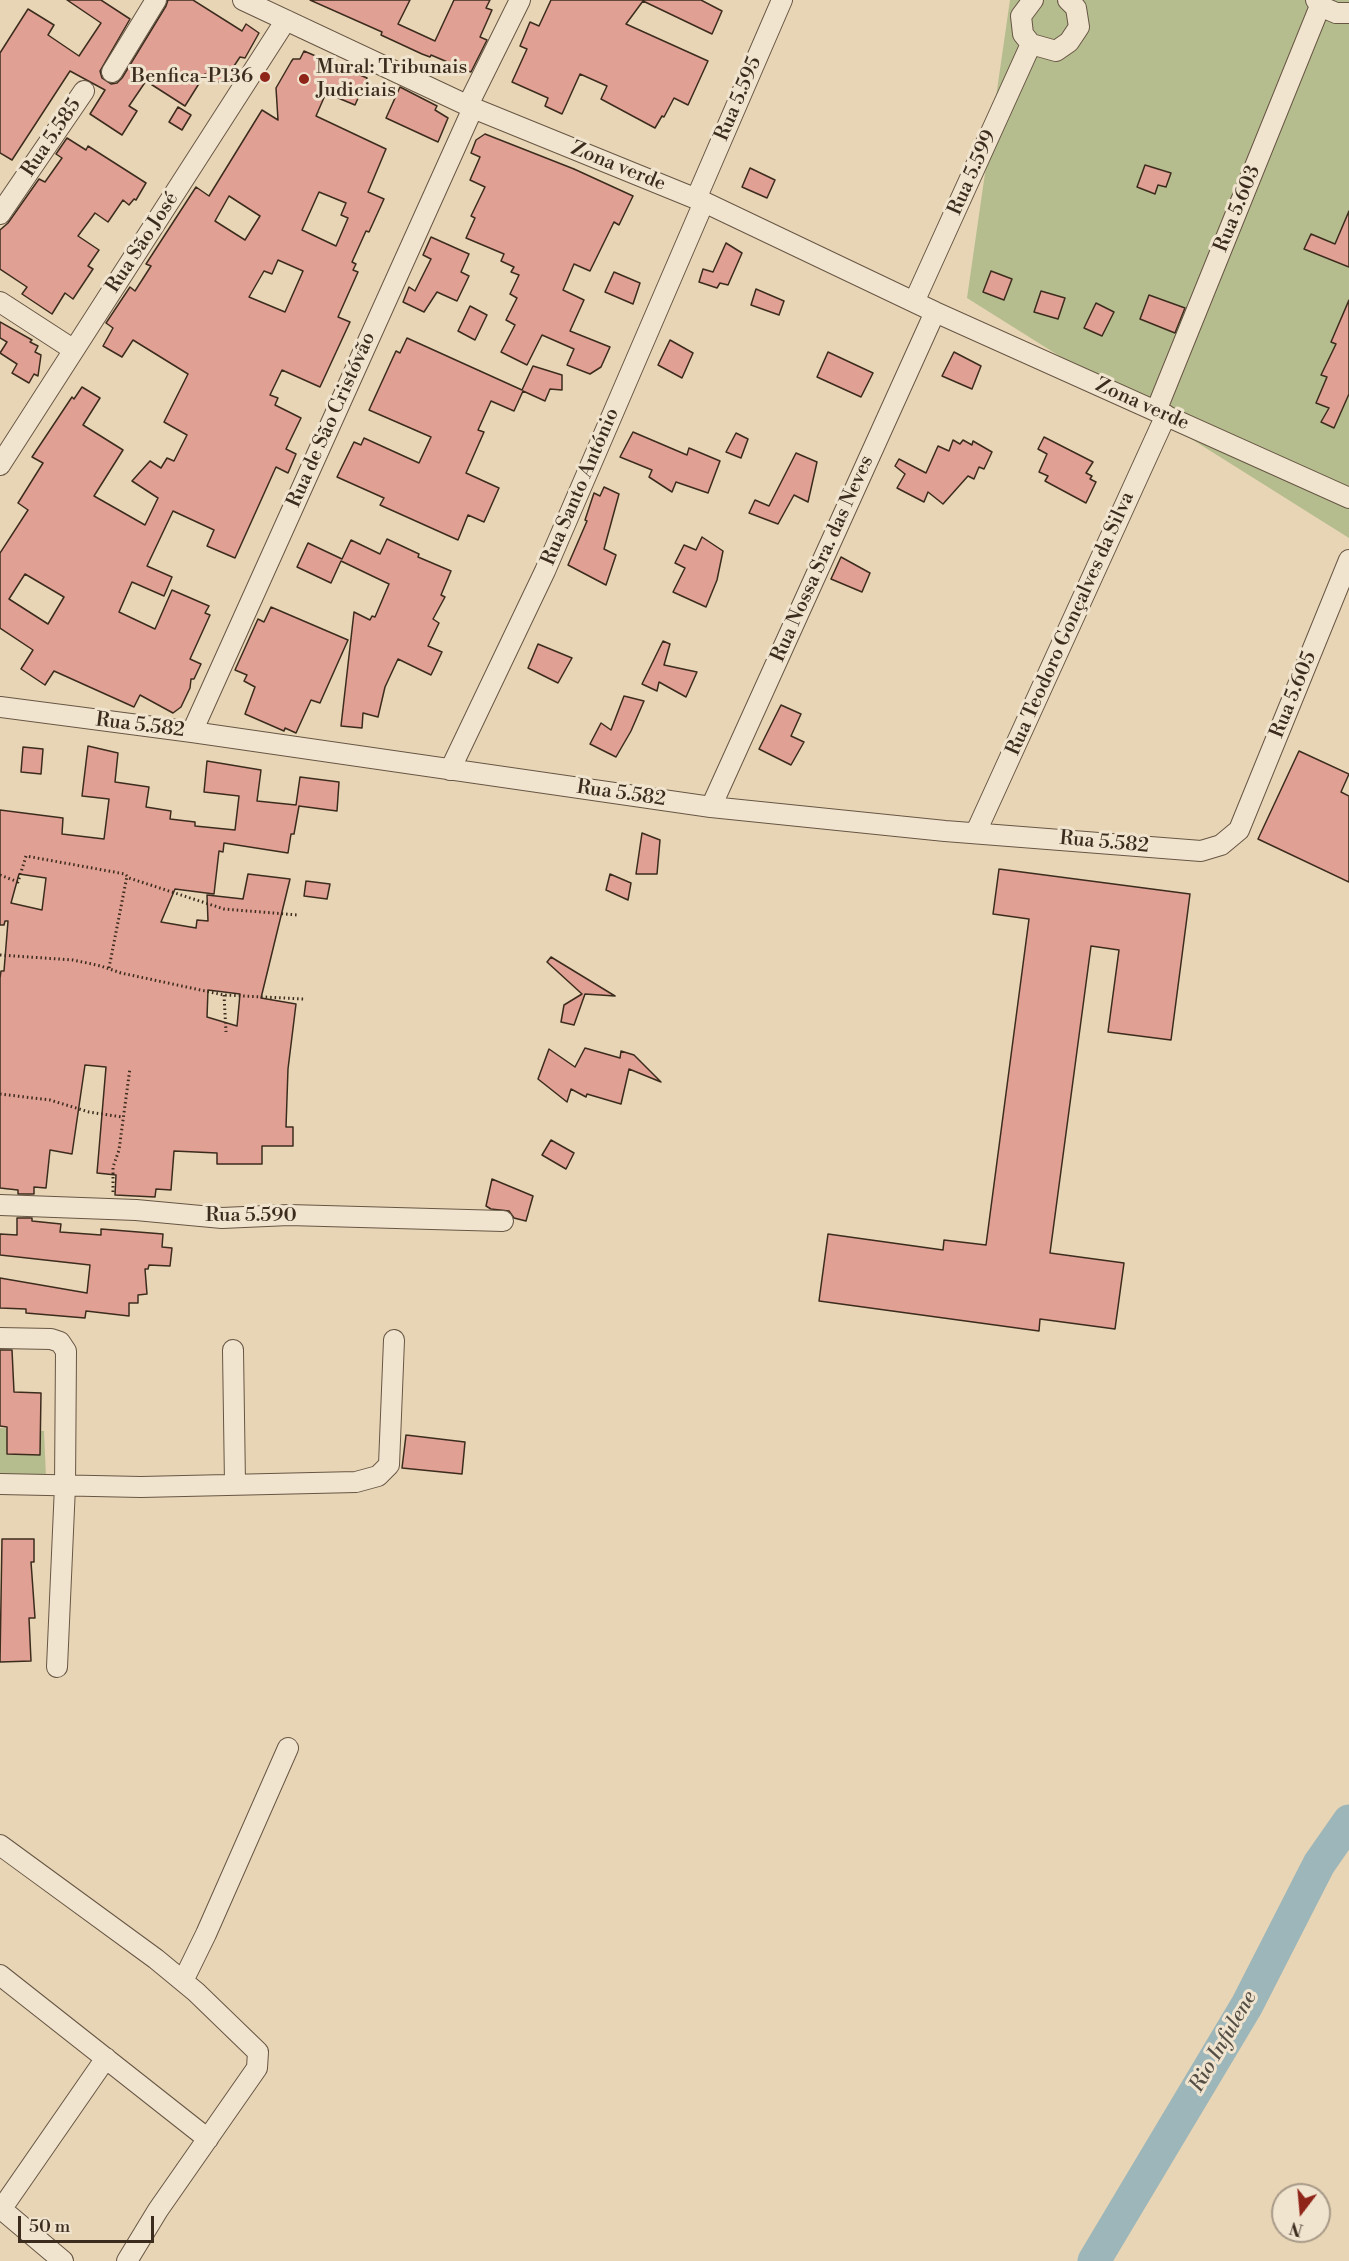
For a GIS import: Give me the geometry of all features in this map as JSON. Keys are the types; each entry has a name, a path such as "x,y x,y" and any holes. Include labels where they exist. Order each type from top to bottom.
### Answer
{"street":[{"path":"112,72 156,0"},
{"path":"243,0 286,20"},
{"name":"Rua de São Cristóvão","path":"192,732 520,0"},
{"name":"Rua 5.595","path":"700,200 782,0"},
{"path":"1033,0 1021,16 1023,34 1031,44 1056,51 1069,42 1079,27 1076,8 1068,0"},
{"path":"1318,3 1336,14 1349,14"},
{"name":"Rua 5.603","path":"1161,413 1318,3"},
{"name":"Zona verde","path":"286,20 471,106 700,200 935,312 1349,498"},
{"name":"Rua São José","path":"0,465 286,20"},
{"name":"Rua 5.599","path":"914,302 1031,44"},
{"name":"Rua 5.585","path":"0,214 84,91"},
{"name":"Rua Santo António","path":"450,770 545,571 700,200"},
{"path":"0,302 74,350"},
{"name":"Rua Nossa Sra. das Neves","path":"711,807 935,312"},
{"name":"Rua Teodoro Gonçalves da Silva","path":"976,832 1161,413"},
{"name":"Rua 5.605","path":"1239,830 1349,560"},
{"name":"Rua 5.582","path":"0,707 192,732 711,807 945,831 1202,851 1221,845 1239,830"},
{"name":"Rua 5.590","path":"0,1206 111,1209 222,1218 289,1215 503,1221"},
{"path":"0,1338 51,1339 60,1342 66,1351 65,1486 57,1667"},
{"path":"0,1484 141,1487 356,1482 378,1476 389,1465 394,1340"},
{"path":"233,1350 235,1484"},
{"path":"183,1981 288,1748"},
{"path":"0,1845 156,1959 183,1981 258,2052 257,2068 158,2210 127,2261"},
{"path":"0,1975 208,2139"},
{"path":"63,2261 0,2209 106,2058"}],"path":[{"path":"0,875 18,882 26,856 127,876 224,909 298,915"},
{"path":"110,968 127,876"},
{"path":"0,955 52,957 224,995 304,999"},
{"path":"224,995 226,1032"},
{"path":"111,1209 113,1167 119,1150 130,1068"},
{"path":"0,1094 50,1100 89,1112 122,1116"}],"green space":[{"path":"1010,0 1349,0 1349,538 967,298"},
{"path":"0,1428 44,1431 46,1477 0,1481"}],"building":[{"path":"67,0 101,0 130,19 100,71 102,78 111,84 117,83 122,78 168,0 193,0 242,31 246,24 259,33 245,58 240,57 222,84 205,74 185,106 146,81 129,106 137,111 122,135 90,114 105,90 70,71 12,160 0,153 0,53 28,9 54,25 48,35 79,56 101,23"},
{"path":"310,0 410,0 398,24 435,41 454,0 490,0 486,8 492,10 480,37 487,40 471,72 431,55 430,57 422,54 381,35 382,32"},
{"path":"551,0 701,0 722,11 712,34 643,1 626,24 708,61 688,105 674,98 655,128 601,99 607,86 580,74 562,114 545,106 548,98 512,82 527,49 520,46 530,22 539,26"},
{"path":"304,51 367,78 355,105 326,93 316,116 386,149 368,192 384,199 352,262 356,264 353,270 358,272 338,317 350,322 320,387 282,370 270,395 278,398 275,405 301,418 286,449 296,454 288,473 276,467 235,558 207,546 214,530 173,511 147,566 172,577 164,596 132,582 119,612 155,629 172,590 209,606 205,613 210,615 190,659 201,664 194,679 191,679 190,688 181,707 173,713 140,695 134,707 54,671 45,685 21,669 33,650 0,628 0,553 28,510 18,503 43,463 32,457 72,397 74,399 82,387 100,398 83,425 123,450 94,496 145,525 158,498 132,481 150,461 161,468 167,458 174,461 187,435 164,422 188,374 133,340 122,357 103,346 113,328 106,323 130,287 135,291 151,266 146,264 196,187 209,196 262,110 278,120 276,88 293,59 300,59","holes":["319,192 346,203 341,215 348,218 336,246 302,230","229,196 260,216 245,240 215,221","278,260 303,271 285,312 249,297 264,271 272,274","25,574 64,597 48,624 9,599"]},
{"path":"400,87 437,106 435,110 448,118 438,142 386,118"},
{"path":"178,107 191,115 182,130 169,122"},
{"path":"485,134 574,169 633,196 619,225 614,222 590,271 574,264 563,290 584,300 570,331 610,347 601,367 590,374 567,365 574,349 542,335 527,365 501,352 515,325 506,320 517,298 510,294 519,275 511,272 514,267 501,261 504,254 466,238 475,218 471,216 485,187 470,180 480,157 471,153 476,140"},
{"path":"67,138 86,150 88,146 146,183 136,200 134,199 129,205 123,200 108,222 95,213 78,236 99,250 88,266 93,269 73,299 65,293 52,314 22,294 27,287 0,269 0,230 8,223 39,179 45,182 62,158 56,154"},
{"path":"1145,165 1171,173 1166,187 1158,185 1155,194 1137,187"},
{"path":"750,168 775,180 767,198 742,187"},
{"path":"1349,211 1349,267 1304,249 1311,234 1335,244"},
{"path":"431,237 469,254 461,272 469,276 457,301 437,292 424,312 403,302 409,287 415,291 431,259 423,255"},
{"path":"726,243 742,253 728,285 720,283 717,288 699,282 703,269 713,272"},
{"path":"991,271 1012,279 1004,300 983,292"},
{"path":"614,272 640,283 633,304 605,292"},
{"path":"756,289 784,301 779,315 751,305"},
{"path":"1041,291 1065,298 1058,319 1034,312"},
{"path":"1149,295 1185,308 1175,333 1140,319"},
{"path":"1349,300 1349,394 1334,428 1321,422 1329,408 1316,403 1327,377 1321,375 1336,344 1331,342"},
{"path":"1096,303 1114,312 1102,336 1084,328"},
{"path":"470,306 487,315 475,340 458,331"},
{"path":"0,322 32,340 30,342 38,346 35,352 41,355 38,376 34,374 29,383 12,373 17,364 0,353 7,342 0,338"},
{"path":"407,338 522,390 533,366 562,375 562,390 550,389 545,401 523,391 514,411 491,401 478,430 484,432 466,473 499,488 484,522 468,515 458,540 380,505 384,498 337,477 354,442 361,445 364,438 419,463 431,437 369,410 396,351 400,353"},
{"path":"670,340 693,353 682,378 658,365"},
{"path":"828,352 873,373 861,397 817,377"},
{"path":"954,352 981,366 972,389 942,376"},
{"path":"633,432 687,455 689,448 720,461 708,493 676,482 672,492 649,477 652,470 620,457"},
{"path":"736,433 748,439 741,458 726,452"},
{"path":"1044,437 1093,462 1086,473 1096,482 1086,503 1045,481 1048,476 1039,472 1047,454 1038,449"},
{"path":"953,440 960,444 963,440 972,445 973,441 992,452 984,469 979,467 974,479 968,476 943,504 928,492 924,502 897,488 905,474 895,466 899,459 926,473 938,446 949,451"},
{"path":"796,453 817,462 808,502 794,495 778,524 749,513 755,500 769,506"},
{"path":"604,487 619,494 604,549 616,555 606,585 568,565 587,521 585,520 594,493 600,496"},
{"path":"702,537 723,551 717,580 706,607 673,592 685,568 675,563 684,545 696,550"},
{"path":"387,539 419,554 418,557 451,571 441,595 445,597 433,619 439,623 428,646 442,652 431,675 398,659 385,687 378,717 363,713 362,728 341,726 354,612 370,620 372,616 375,617 389,584 341,561 331,583 297,567 308,543 342,559 351,540 380,554"},
{"path":"841,557 870,573 862,592 831,579"},
{"path":"271,607 348,640 320,703 311,700 296,733 285,728 284,731 245,714 255,687 244,681 247,675 235,670 258,619 264,622"},
{"path":"663,641 670,644 664,665 697,672 686,697 659,682 657,691 642,684"},
{"path":"538,644 572,658 558,683 528,668"},
{"path":"624,696 644,701 616,757 590,744 601,723 611,730"},
{"path":"781,705 801,714 791,736 804,742 791,765 759,749"},
{"path":"88,746 118,753 115,782 149,787 146,807 171,811 170,819 195,822 195,826 235,830 239,796 204,792 207,761 261,770 257,801 296,805 300,777 339,782 337,811 299,806 288,853 224,843 223,852 219,851 214,894 175,889 161,922 196,928 197,920 208,921 207,895 243,899 248,874 290,879 261,998 296,1004 288,1069 286,1127 293,1127 293,1146 262,1146 262,1164 217,1164 217,1153 174,1151 171,1190 156,1189 155,1197 115,1195 116,1175 97,1173 106,1067 85,1065 72,1154 50,1150 46,1188 34,1187 34,1194 18,1194 18,1190 0,1188 0,978 1,971 4,971 8,921 0,925 0,810 63,818 62,834 104,839 109,799 82,796","holes":["19,874 46,878 42,910 11,903","208,990 240,994 237,1026 207,1017"]},
{"path":"23,747 43,749 41,774 21,772"},
{"path":"1299,751 1349,774 1341,792 1349,796 1349,882 1258,839"},
{"path":"642,833 660,840 657,874 636,874"},
{"path":"999,869 1190,894 1171,1040 1108,1032 1119,950 1091,946 1050,1253 1124,1263 1115,1329 1040,1319 1039,1331 819,1301 828,1234 943,1250 944,1240 986,1245 1029,919 993,914"},
{"path":"610,874 631,883 628,900 606,890"},
{"path":"306,881 330,884 327,899 304,896"},
{"path":"551,957 615,996 585,994 574,1025 561,1022 564,1005 582,994 547,962"},
{"path":"585,1048 620,1058 621,1051 634,1055 661,1082 629,1069 621,1104 587,1094 586,1097 571,1089 567,1102 538,1079 549,1049 575,1067"},
{"path":"551,1140 574,1153 566,1169 542,1155"},
{"path":"492,1179 533,1196 526,1221 514,1218 509,1211 491,1209 486,1206"},
{"path":"17,1218 32,1218 32,1221 61,1224 60,1232 101,1235 101,1229 163,1234 162,1247 172,1248 170,1266 149,1265 148,1269 145,1269 147,1294 138,1295 138,1303 129,1303 129,1316 86,1311 85,1318 26,1313 26,1309 0,1308 0,1278 87,1293 90,1265 0,1255 0,1234 17,1235"},
{"path":"0,1350 12,1350 14,1392 41,1393 40,1455 7,1454 7,1427 0,1426"},
{"path":"406,1435 465,1442 462,1474 402,1468"},
{"path":"2,1539 34,1539 34,1562 31,1562 35,1618 29,1618 31,1661 0,1662"}],"waterway":[{"name":"Rio Infulene","path":"1094,2261 1247,2005 1319,1864 1349,1821"}],"place":[{"name":"Benfica-P136","path":"265,77"},
{"name":"Mural: Tribunais Judiciais","path":"304,79"}]}
